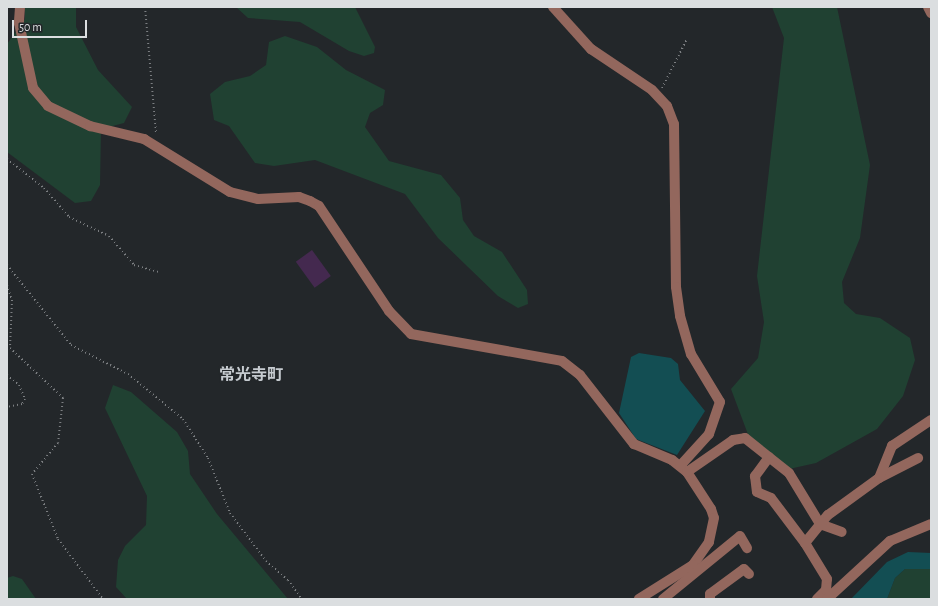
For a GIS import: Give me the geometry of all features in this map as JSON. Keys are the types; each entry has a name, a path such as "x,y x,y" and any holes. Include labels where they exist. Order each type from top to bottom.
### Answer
{"street":[{"path":"20,7 19,23 38,98 68,117 104,131 144,138 159,149 230,192 258,199 299,197 319,206 389,312 411,334 562,361 580,375 634,444 684,469 711,509 714,518 710,542 693,565 638,599"},
{"path":"553,7 591,49 627,70 658,96 674,124 677,146 675,234 680,316 691,354 720,402 709,434 684,469"},
{"path":"928,7 931,13"},
{"path":"879,478 892,446 931,420"},
{"path":"684,469 739,437 769,457 789,473 820,524 842,532"},
{"path":"769,457 755,476 757,492 772,498 806,543 827,579 826,590 817,599"},
{"path":"806,543 820,524 850,496 879,478 918,458"},
{"path":"827,599 872,555 890,542 931,522"},
{"path":"663,599 740,536 747,548"},
{"path":"710,599 710,594 744,569 750,574"}],"path":[{"path":"144,7 149,82 159,149"},
{"path":"658,96 687,39"},
{"path":"7,159 44,188 69,217 109,236 134,264 158,272"},
{"path":"7,265 71,345 128,374 183,419 208,458 230,513 266,561 288,580 302,599"},
{"path":"7,285 12,300 8,334 10,348 63,398 58,443 32,474 58,539 103,599"},
{"path":"7,375 19,385 25,399 22,404 7,407"}],"green space":[{"path":"25,7 76,7 76,27 98,70 132,107 124,123 101,129 100,185 91,201 75,203 7,152 7,44 25,19"},
{"path":"236,7 355,7 375,47 374,53 364,56 349,51 300,22 248,18"},
{"path":"772,7 837,7 870,165 860,238 842,282 844,303 856,314 880,318 910,338 915,360 903,396 877,429 816,463 789,469 749,437 731,389 758,358 764,322 757,276 784,38"},
{"path":"285,36 317,47 346,70 385,90 383,105 370,113 365,127 389,161 441,175 460,198 463,220 474,236 502,252 527,290 528,304 518,308 498,296 438,238 405,194 315,160 274,166 255,163 229,126 214,120 210,94 225,82 250,76 266,65 269,42"},
{"path":"113,385 131,392 177,432 188,451 190,474 217,514 288,599 127,599 116,587 118,560 125,546 146,525 147,496 105,408"},
{"path":"905,569 931,569 931,599 887,599 895,578"},
{"path":"13,576 22,579 36,599 7,599 7,578"}],"water":[{"path":"639,353 671,358 678,364 680,380 705,411 677,455 636,439 619,413 631,357"},
{"path":"908,552 931,553 931,569 905,569 895,578 887,599 851,599 887,562"}],"building":[{"path":"312,250 331,276 315,288 296,262"}],"district":[{"name":"常光寺町","path":"251,375"}]}
